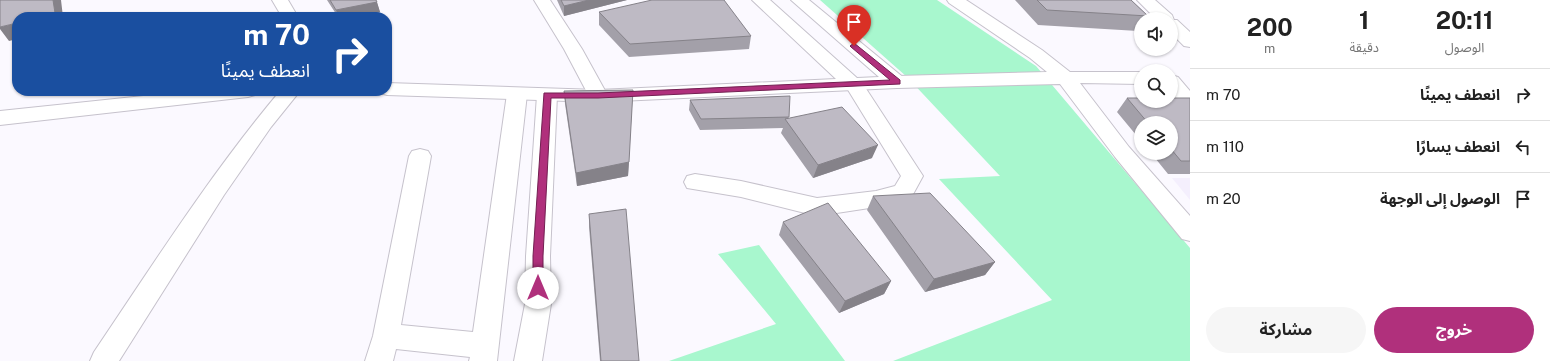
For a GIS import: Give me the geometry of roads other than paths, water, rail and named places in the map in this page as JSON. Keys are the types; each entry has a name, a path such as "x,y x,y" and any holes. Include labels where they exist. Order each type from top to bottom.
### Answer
{"street":[{"path":"280,0 287,12"},
{"path":"542,0 573,49 598,96"},
{"path":"695,182 741,189 817,207 876,199 903,192 912,176 854,85 760,0"},
{"path":"799,0 898,82"},
{"path":"955,0 1030,50 1064,77 1122,152 1190,232"},
{"path":"1145,0 1158,12"},
{"path":"1178,31 1190,42"},
{"path":"392,90 598,96 898,82 1064,77 1134,78"},
{"path":"1178,80 1190,80"},
{"path":"1178,89 1190,104"},
{"path":"420,156 382,349 484,353 516,94"},
{"path":"528,361 538,304 538,256 547,95"},
{"path":"0,118 202,96"},
{"path":"104,361 206,203 258,130 286,96"}]}
